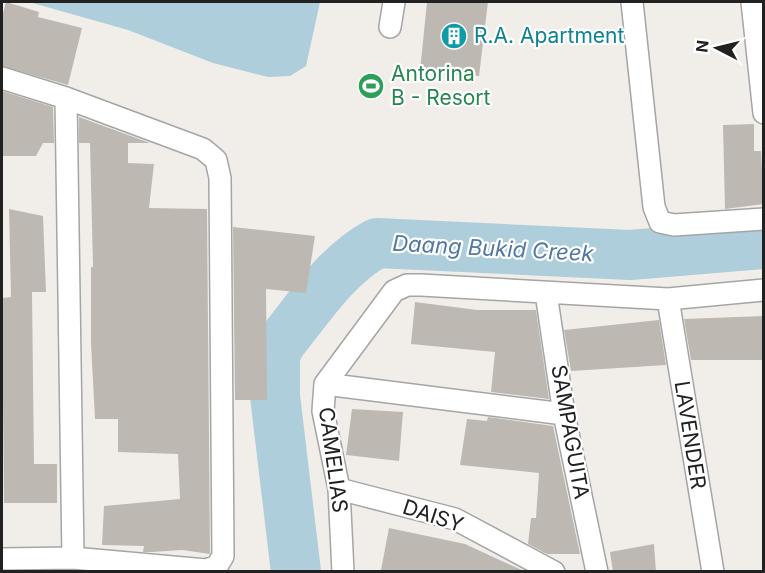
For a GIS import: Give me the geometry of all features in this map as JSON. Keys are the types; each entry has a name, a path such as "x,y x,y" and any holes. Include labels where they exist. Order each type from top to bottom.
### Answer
{"street":[{"path":"390,27 394,2"},
{"path":"632,2 654,207 660,222 674,225 764,219"},
{"path":"752,2 764,112"},
{"path":"2,78 66,98 203,149 216,160 220,178 223,556 217,567 206,570 72,558 2,559"},
{"path":"66,98 72,558"},
{"name":"CAMELIAS","path":"343,572 339,489 323,411 325,384 394,291 407,285 421,285 668,299 764,290"},
{"name":"SAMPAGUITA","path":"546,292 564,414 597,572"},
{"name":"LAVENDER","path":"668,299 713,572"},
{"path":"325,384 564,414"},
{"name":"DAISY","path":"339,489 455,519 554,572"}],"water":[{"path":"29,2 320,2 306,66 290,76 268,77 213,63 128,30"}],"building":[{"path":"6,2 39,12 38,17 82,28 68,85 2,66 2,17"},
{"name":"R.A. Apartment","path":"427,2 488,2 479,76 420,71"},
{"path":"2,91 53,107 54,143 43,143 36,156 2,156"},
{"path":"79,117 150,143 128,143 128,163 154,164 149,208 207,209 210,554 182,550 143,552 144,546 102,545 104,506 180,499 178,454 118,452 118,419 95,419 91,343 91,267 93,267 90,143 79,143"},
{"path":"754,124 754,151 761,151 764,204 725,209 723,125"},
{"path":"9,209 43,216 46,292 32,292 34,464 57,464 57,503 4,503 2,298 11,297"},
{"path":"233,227 315,236 306,293 266,289 267,400 235,400"},
{"path":"415,302 477,310 536,310 549,399 491,392 495,352 411,344"},
{"path":"764,316 764,360 691,360 684,319"},
{"path":"659,320 666,365 571,371 564,330"},
{"path":"352,409 403,412 399,461 346,455"},
{"path":"488,417 553,426 580,554 547,554 528,544 531,518 536,518 539,473 460,465 467,419 487,421"},
{"path":"389,528 465,544 526,572 381,570"},
{"path":"654,544 656,572 613,572 610,552"}],"waterway":[{"name":"Daang Bukid Creek","path":"296,572 275,396 275,356 280,344 324,288 362,252 377,243 630,255 764,244"}],"place":[{"name":"R.A. Apartment","path":"454,36"},
{"name":"Antorina B - Resort","path":"371,86"}]}
